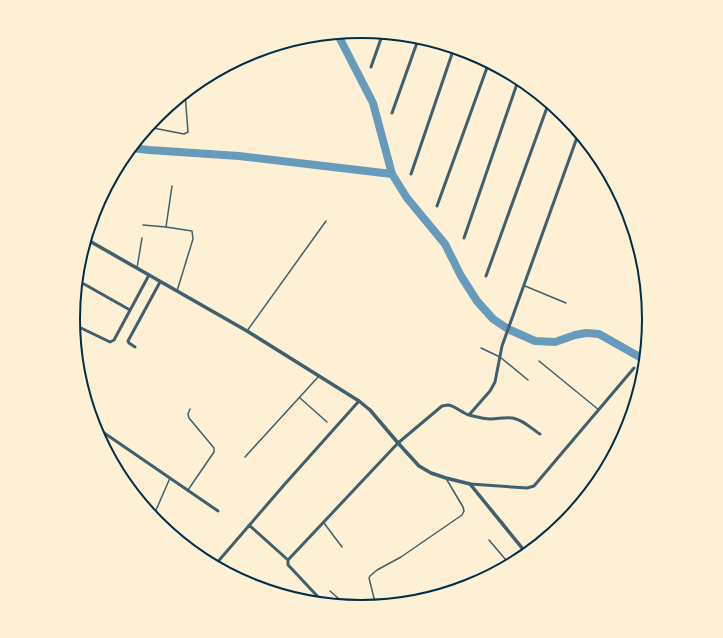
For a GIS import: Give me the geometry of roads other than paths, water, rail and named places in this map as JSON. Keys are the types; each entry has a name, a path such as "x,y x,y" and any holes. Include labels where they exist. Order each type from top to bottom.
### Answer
{"street":[{"path":"371,67 381,39"},
{"path":"392,113 417,43"},
{"path":"411,174 452,53"},
{"path":"437,206 487,68"},
{"path":"464,238 516,84"},
{"path":"486,276 547,108"},
{"path":"469,415 490,391 495,382 502,346 577,139"},
{"path":"91,242 247,331 359,401 370,410 419,466 431,473 470,484 527,488 534,486 634,368"},
{"path":"81,328 110,342 114,340 149,275"},
{"path":"135,348 128,341 160,282"},
{"path":"84,284 130,310"},
{"path":"218,560 359,401"},
{"path":"288,560 398,443 442,406 448,405 464,413 482,419 514,418 540,434"},
{"path":"105,433 218,511"},
{"path":"470,484 523,549"},
{"path":"249,525 288,560 288,565 318,597"}],"lane":[{"path":"155,128 185,134 188,132 186,100"},
{"path":"166,227 172,186"},
{"path":"247,331 326,221"},
{"path":"143,225 192,231 193,239 177,290"},
{"path":"137,268 142,238"},
{"path":"523,285 566,303"},
{"path":"481,348 500,357 528,380"},
{"path":"540,361 599,410"},
{"path":"245,457 319,376"},
{"path":"300,398 327,422"},
{"path":"188,490 214,452 214,448 188,418 190,409"},
{"path":"156,510 170,478"},
{"path":"374,599 369,578 370,576 377,570 401,557 462,515 464,507 446,478"},
{"path":"323,522 342,547"},
{"path":"489,540 506,560"},
{"path":"330,591 338,599"}],"waterway":[{"path":"340,39 373,103 392,174 407,198 445,244 461,276 477,301 493,319 508,329 535,341 555,342 575,335 586,333 599,334 640,357"},
{"path":"138,149 239,156 392,174"}]}
